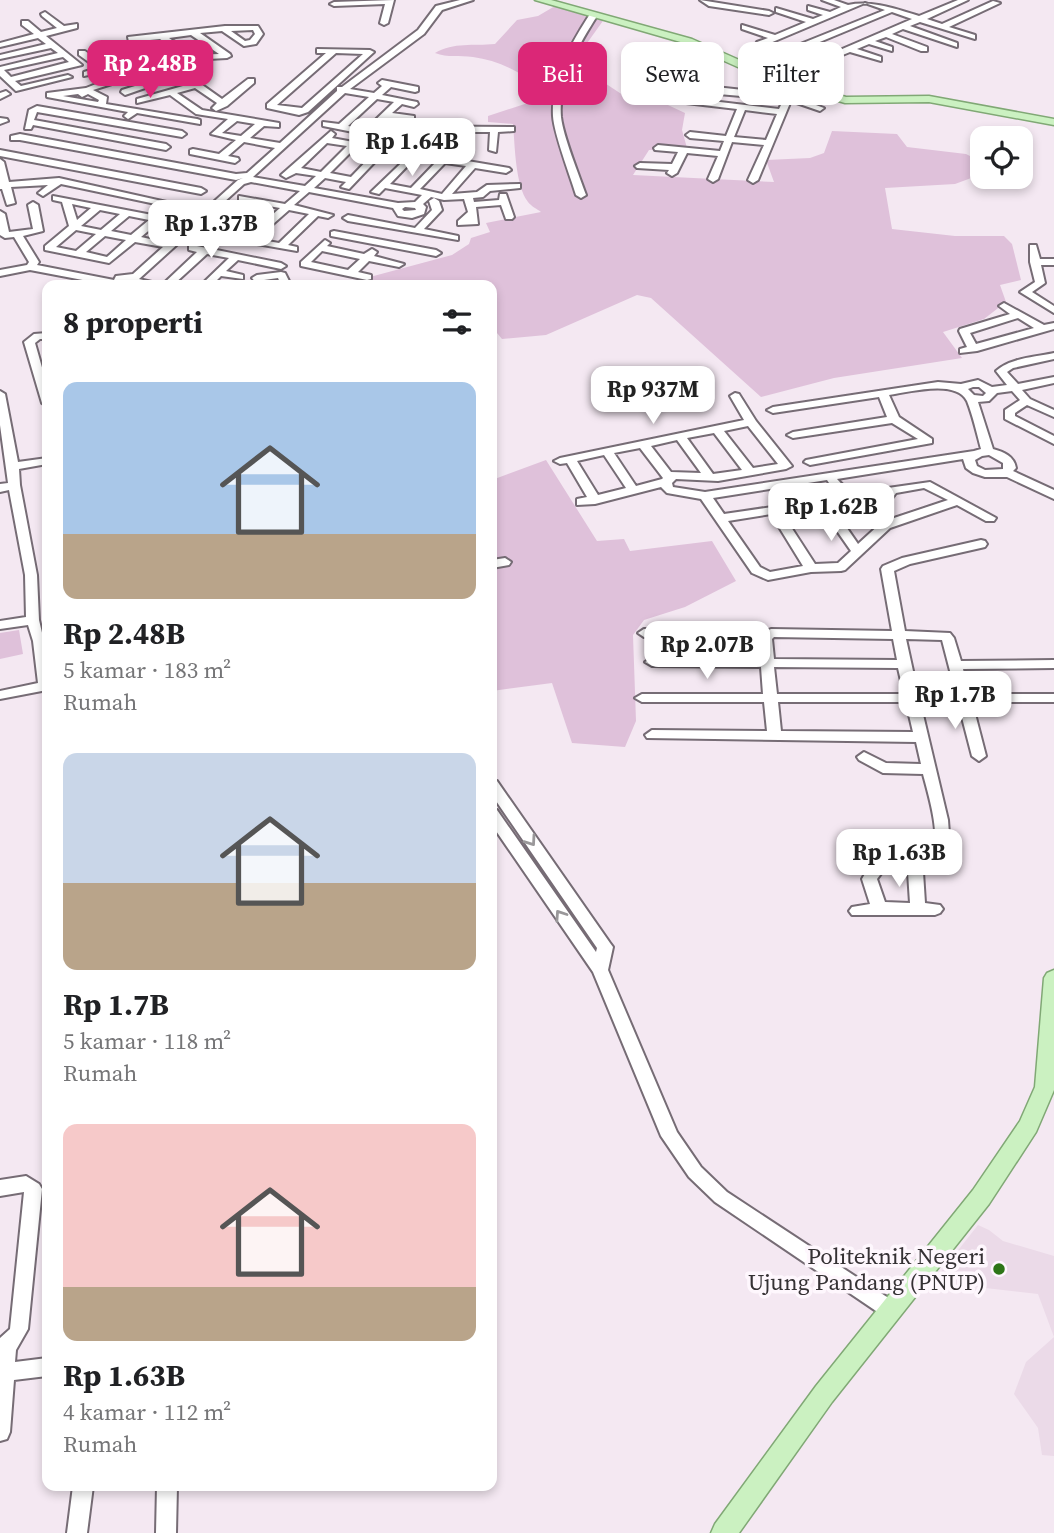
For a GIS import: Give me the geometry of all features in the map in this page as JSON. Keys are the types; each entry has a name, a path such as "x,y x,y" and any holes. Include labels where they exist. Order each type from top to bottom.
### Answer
{"main road":[{"path":"540,0 688,41 738,64"},
{"path":"844,99 854,102 929,99 1054,122"},
{"path":"724,1533 889,1309 981,1198 1028,1126 1045,1087 1054,986"}],"street":[{"path":"334,4 390,0 384,23"},
{"path":"320,51 370,52 328,84 299,112 270,106 328,84 396,50 421,32 439,8 469,0"},
{"path":"704,0 709,4 767,16 774,23"},
{"path":"738,0 743,9"},
{"path":"826,0 848,7"},
{"path":"766,42 865,0 972,37"},
{"path":"844,52 964,0"},
{"path":"942,27 996,3"},
{"path":"811,8 831,15"},
{"path":"779,10 813,23"},
{"path":"815,42 891,10"},
{"path":"45,13 64,29"},
{"path":"596,17 578,46 564,89 563,116 584,187 581,195 557,118 559,91 571,51 596,17"},
{"path":"11,79 76,64 25,23"},
{"path":"0,45 75,26"},
{"path":"784,26 794,30"},
{"path":"745,27 775,38"},
{"path":"904,27 954,45"},
{"path":"224,104 129,38 225,30"},
{"path":"163,37 192,58 227,56 194,33"},
{"path":"886,34 924,48"},
{"path":"868,41 889,49"},
{"path":"104,44 155,83"},
{"path":"0,57 52,45"},
{"path":"850,49 878,59"},
{"path":"129,280 278,146 328,84 337,51"},
{"path":"82,53 117,79"},
{"path":"0,70 64,54"},
{"path":"87,74 104,69"},
{"path":"0,70 11,79 12,84 23,89 68,78"},
{"path":"142,72 86,90 50,95 197,122"},
{"path":"125,92 167,79"},
{"path":"182,119 224,104 251,81"},
{"path":"378,82 415,89"},
{"path":"328,84 372,97 414,104"},
{"path":"389,84 341,127 328,133 290,173 323,175 350,184 391,140"},
{"path":"141,102 197,85"},
{"path":"738,92 688,86 672,99 782,112"},
{"path":"59,112 86,90"},
{"path":"86,90 104,99 101,105"},
{"path":"172,93 204,113 276,125"},
{"path":"369,131 399,102"},
{"path":"158,111 185,103"},
{"path":"753,180 786,105"},
{"path":"811,105 820,108"},
{"path":"713,179 742,107"},
{"path":"182,134 34,109 28,124 102,136 156,156 242,179 421,212 421,206 417,205 436,197 472,165"},
{"path":"83,149 135,110"},
{"path":"114,192 197,122 204,113"},
{"path":"386,115 411,118"},
{"path":"235,118 189,155 235,160"},
{"path":"221,157 262,122"},
{"path":"341,127 369,131 391,140 428,142 462,148 461,129"},
{"path":"493,150 494,129"},
{"path":"328,133 354,145 391,140 429,130 510,129"},
{"path":"428,142 429,130"},
{"path":"215,134 278,146"},
{"path":"690,135 770,143"},
{"path":"0,136 83,149 156,156"},
{"path":"248,241 354,145"},
{"path":"658,148 722,154"},
{"path":"640,166 674,170 684,150"},
{"path":"471,204 504,170 443,160 416,152 380,189 413,191 471,204 504,195 517,186"},
{"path":"0,153 201,191"},
{"path":"32,159 43,196 76,167"},
{"path":"413,191 443,160"},
{"path":"0,162 3,186 9,203"},
{"path":"3,186 39,181 58,182 184,206"},
{"path":"489,186 504,195 509,217"},
{"path":"171,204 188,188"},
{"path":"417,231 437,210 436,197"},
{"path":"242,198 328,215"},
{"path":"74,227 61,200 170,221"},
{"path":"219,235 256,201"},
{"path":"0,214 5,235 39,229 33,205"},
{"path":"98,207 48,248 109,260 158,218"},
{"path":"351,274 395,227 401,210"},
{"path":"78,254 128,212"},
{"path":"281,247 315,212"},
{"path":"367,277 304,264 351,215 395,227 455,238"},
{"path":"74,227 167,245"},
{"path":"204,232 294,249"},
{"path":"17,234 34,262 31,266"},
{"path":"334,234 436,253"},
{"path":"1033,247 1043,285 1025,290 1025,293 1054,310"},
{"path":"192,248 281,266"},
{"path":"320,248 399,264"},
{"path":"172,280 204,251"},
{"path":"212,280 236,257"},
{"path":"1035,262 1054,262"},
{"path":"1,271 31,266 122,280"},
{"path":"220,273 239,277"},
{"path":"259,280 257,278 281,275 284,280"},
{"path":"1004,306 1048,328"},
{"path":"1018,315 964,331 968,350 1048,328"},
{"path":"42,336 35,337 29,342 42,386"},
{"path":"1054,356 1002,369 1015,388 1031,403 1054,414"},
{"path":"772,410 937,385 962,388 975,383 991,390 1054,380"},
{"path":"962,388 962,392 971,398 990,397 991,390"},
{"path":"810,462 928,441 894,419 883,393"},
{"path":"0,394 31,575 33,620 42,638"},
{"path":"581,502 633,491 679,474 709,477 783,468 786,465 751,422 735,396"},
{"path":"971,398 988,452"},
{"path":"1054,402 1031,403 1009,412 1009,417 1054,441"},
{"path":"793,435 894,419"},
{"path":"595,500 565,460 751,422"},
{"path":"717,429 750,473"},
{"path":"680,436 709,477"},
{"path":"644,445 667,480 667,489 705,496 988,452 1007,459 1010,465 1006,473"},
{"path":"607,452 633,491"},
{"path":"974,454 969,462 976,471 991,475 1006,473 1054,495"},
{"path":"13,466 42,462"},
{"path":"831,478 839,489 850,494 858,511"},
{"path":"722,518 799,507 832,515 858,511 885,501 892,490 923,484 990,518"},
{"path":"0,488 14,485"},
{"path":"705,496 760,574 768,576 811,568 841,568 886,525 958,501"},
{"path":"885,501 902,519"},
{"path":"774,510 811,568"},
{"path":"832,515 857,551"},
{"path":"878,908 869,879 875,869 881,866 928,867 936,863 943,848 941,820 904,664 887,569 895,564 981,544"},
{"path":"0,625 33,620"},
{"path":"644,633 945,636 956,665 979,756"},
{"path":"765,636 774,735"},
{"path":"652,663 904,664"},
{"path":"956,665 1054,664"},
{"path":"0,695 42,687"},
{"path":"642,698 1054,698"},
{"path":"652,734 922,737"},
{"path":"864,757 883,768 929,769"},
{"path":"497,792 605,947 600,970"},
{"path":"497,821 600,970 670,1136 695,1172 721,1197 889,1309"},
{"path":"915,867 918,908"},
{"path":"857,911 878,908 935,909"},
{"path":"0,1188 26,1184 33,1189 19,1329 15,1339 4,1347 5,1372 0,1432"},
{"path":"5,1372 42,1368"},
{"path":"78,1533 82,1491"},
{"path":"166,1533 167,1491"}],"shaded area":[{"path":"555,6 605,18 588,42 518,42 518,73 490,61 435,53 457,46 495,44 517,20 538,16"},
{"path":"607,85 621,94 621,105 668,105 685,113 682,130 687,148 649,150 633,175 774,182 766,160 810,158 824,153 832,131 897,134 907,147 966,154 970,156 970,178 955,184 885,188 892,229 955,236 1004,236 1012,244 1021,280 1000,285 1006,302 984,319 943,332 962,358 834,378 761,397 651,298 637,295 546,335 502,339 497,333 497,280 359,280 452,255 469,244 471,238 490,232 486,223 541,212 528,202 520,186 513,124 488,122 488,116 522,105 607,105"},
{"path":"546,460 597,541 624,539 630,551 712,541 736,581 685,607 644,620 633,635 636,721 625,747 572,743 552,683 497,690 497,478"},
{"path":"19,630 23,654 0,659 0,633"},
{"name":"Politeknik Negeri Ujung Pandang (PNUP)","path":"978,1225 1003,1241 1054,1256 1054,1337 1038,1294 933,1282"},
{"path":"1054,1337 1054,1456 1042,1455 1038,1428 1014,1394 1026,1362"}],"place":[{"name":"Politeknik Negeri Ujung Pandang (PNUP)","path":"999,1269"}]}
